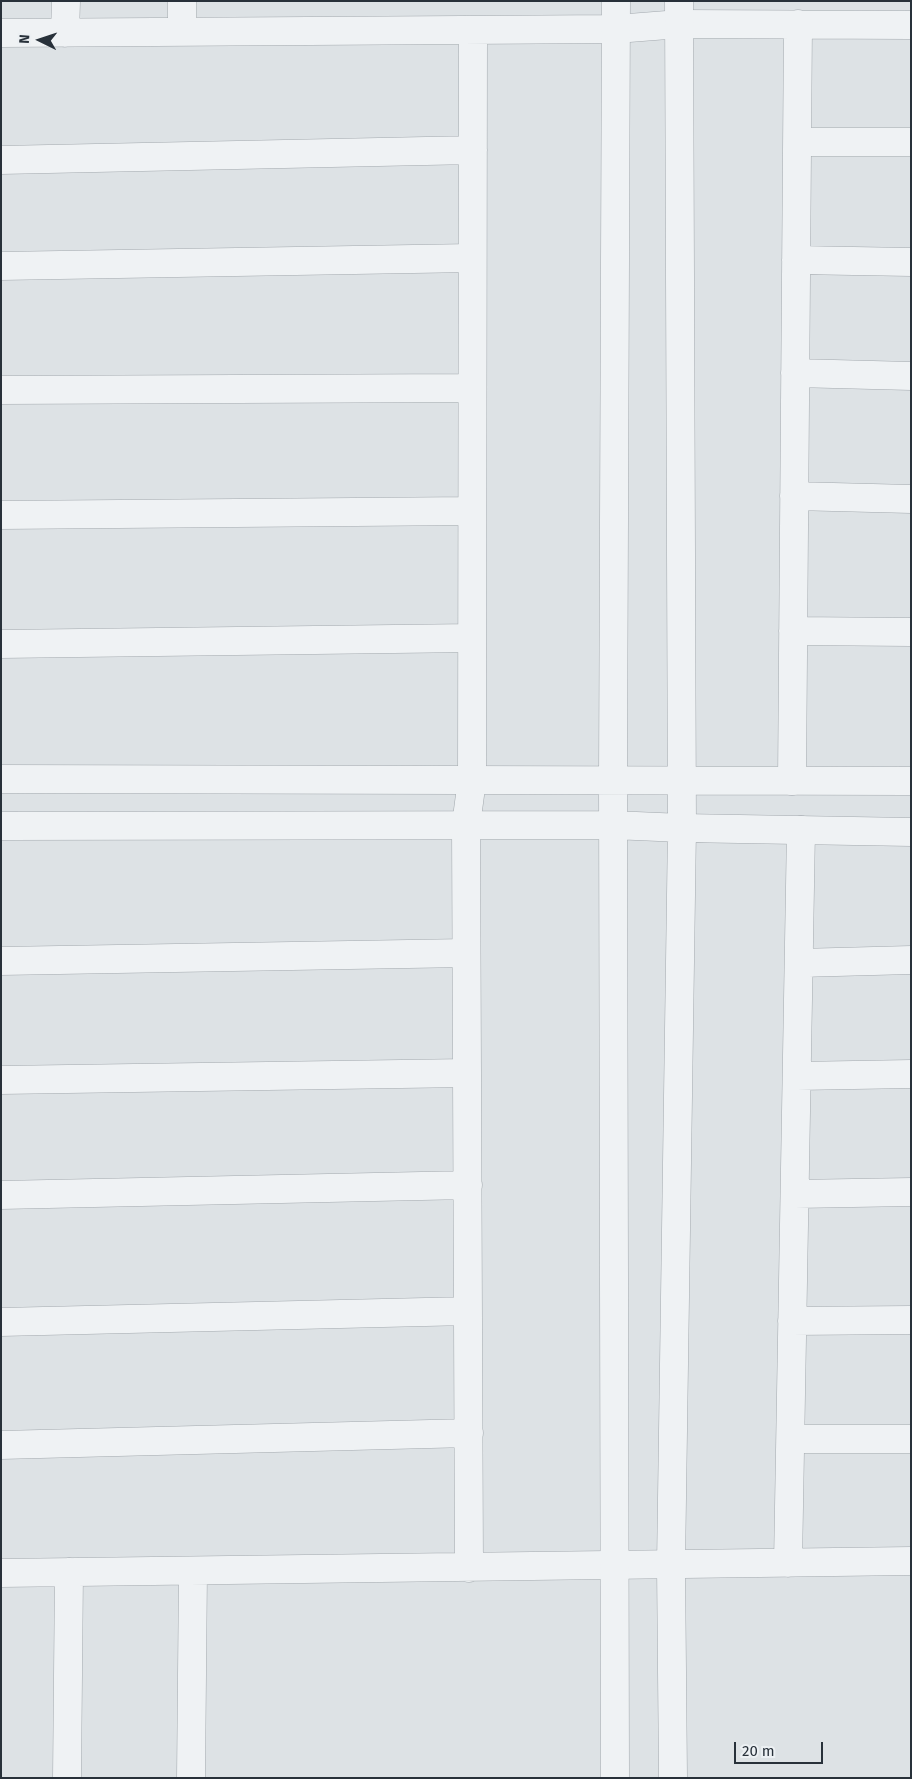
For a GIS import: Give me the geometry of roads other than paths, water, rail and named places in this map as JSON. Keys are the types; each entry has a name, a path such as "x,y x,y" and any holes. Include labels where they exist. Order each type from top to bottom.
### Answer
{"street":[{"path":"65,33 66,1"},
{"path":"182,1 182,32"},
{"path":"615,1778 613,781 616,1"},
{"path":"1,33 616,29 680,13 798,24 911,25"},
{"path":"673,1778 671,1565 682,828 680,13"},
{"path":"792,781 798,24"},
{"path":"469,1568 466,825 472,780 473,30"},
{"path":"798,142 911,142"},
{"path":"1,160 473,150"},
{"path":"1,266 472,258"},
{"path":"796,260 911,262"},
{"path":"795,373 911,376"},
{"path":"1,390 472,388"},
{"path":"794,496 911,498"},
{"path":"1,515 472,511"},
{"path":"793,631 911,632"},
{"path":"1,644 472,638"},
{"path":"1,779 911,781"},
{"path":"1,826 613,824 682,828 911,832"},
{"path":"788,1563 801,830"},
{"path":"1,961 466,953"},
{"path":"799,963 911,960"},
{"path":"1,1080 467,1073"},
{"path":"797,1076 911,1074"},
{"path":"1,1194 468,1185"},
{"path":"795,1194 911,1192"},
{"path":"1,1322 468,1311"},
{"path":"792,1321 911,1320"},
{"path":"1,1445 468,1433"},
{"path":"791,1439 911,1439"},
{"path":"1,1573 911,1561"},
{"path":"191,1778 193,1571"},
{"path":"67,1778 68,1572"}]}
